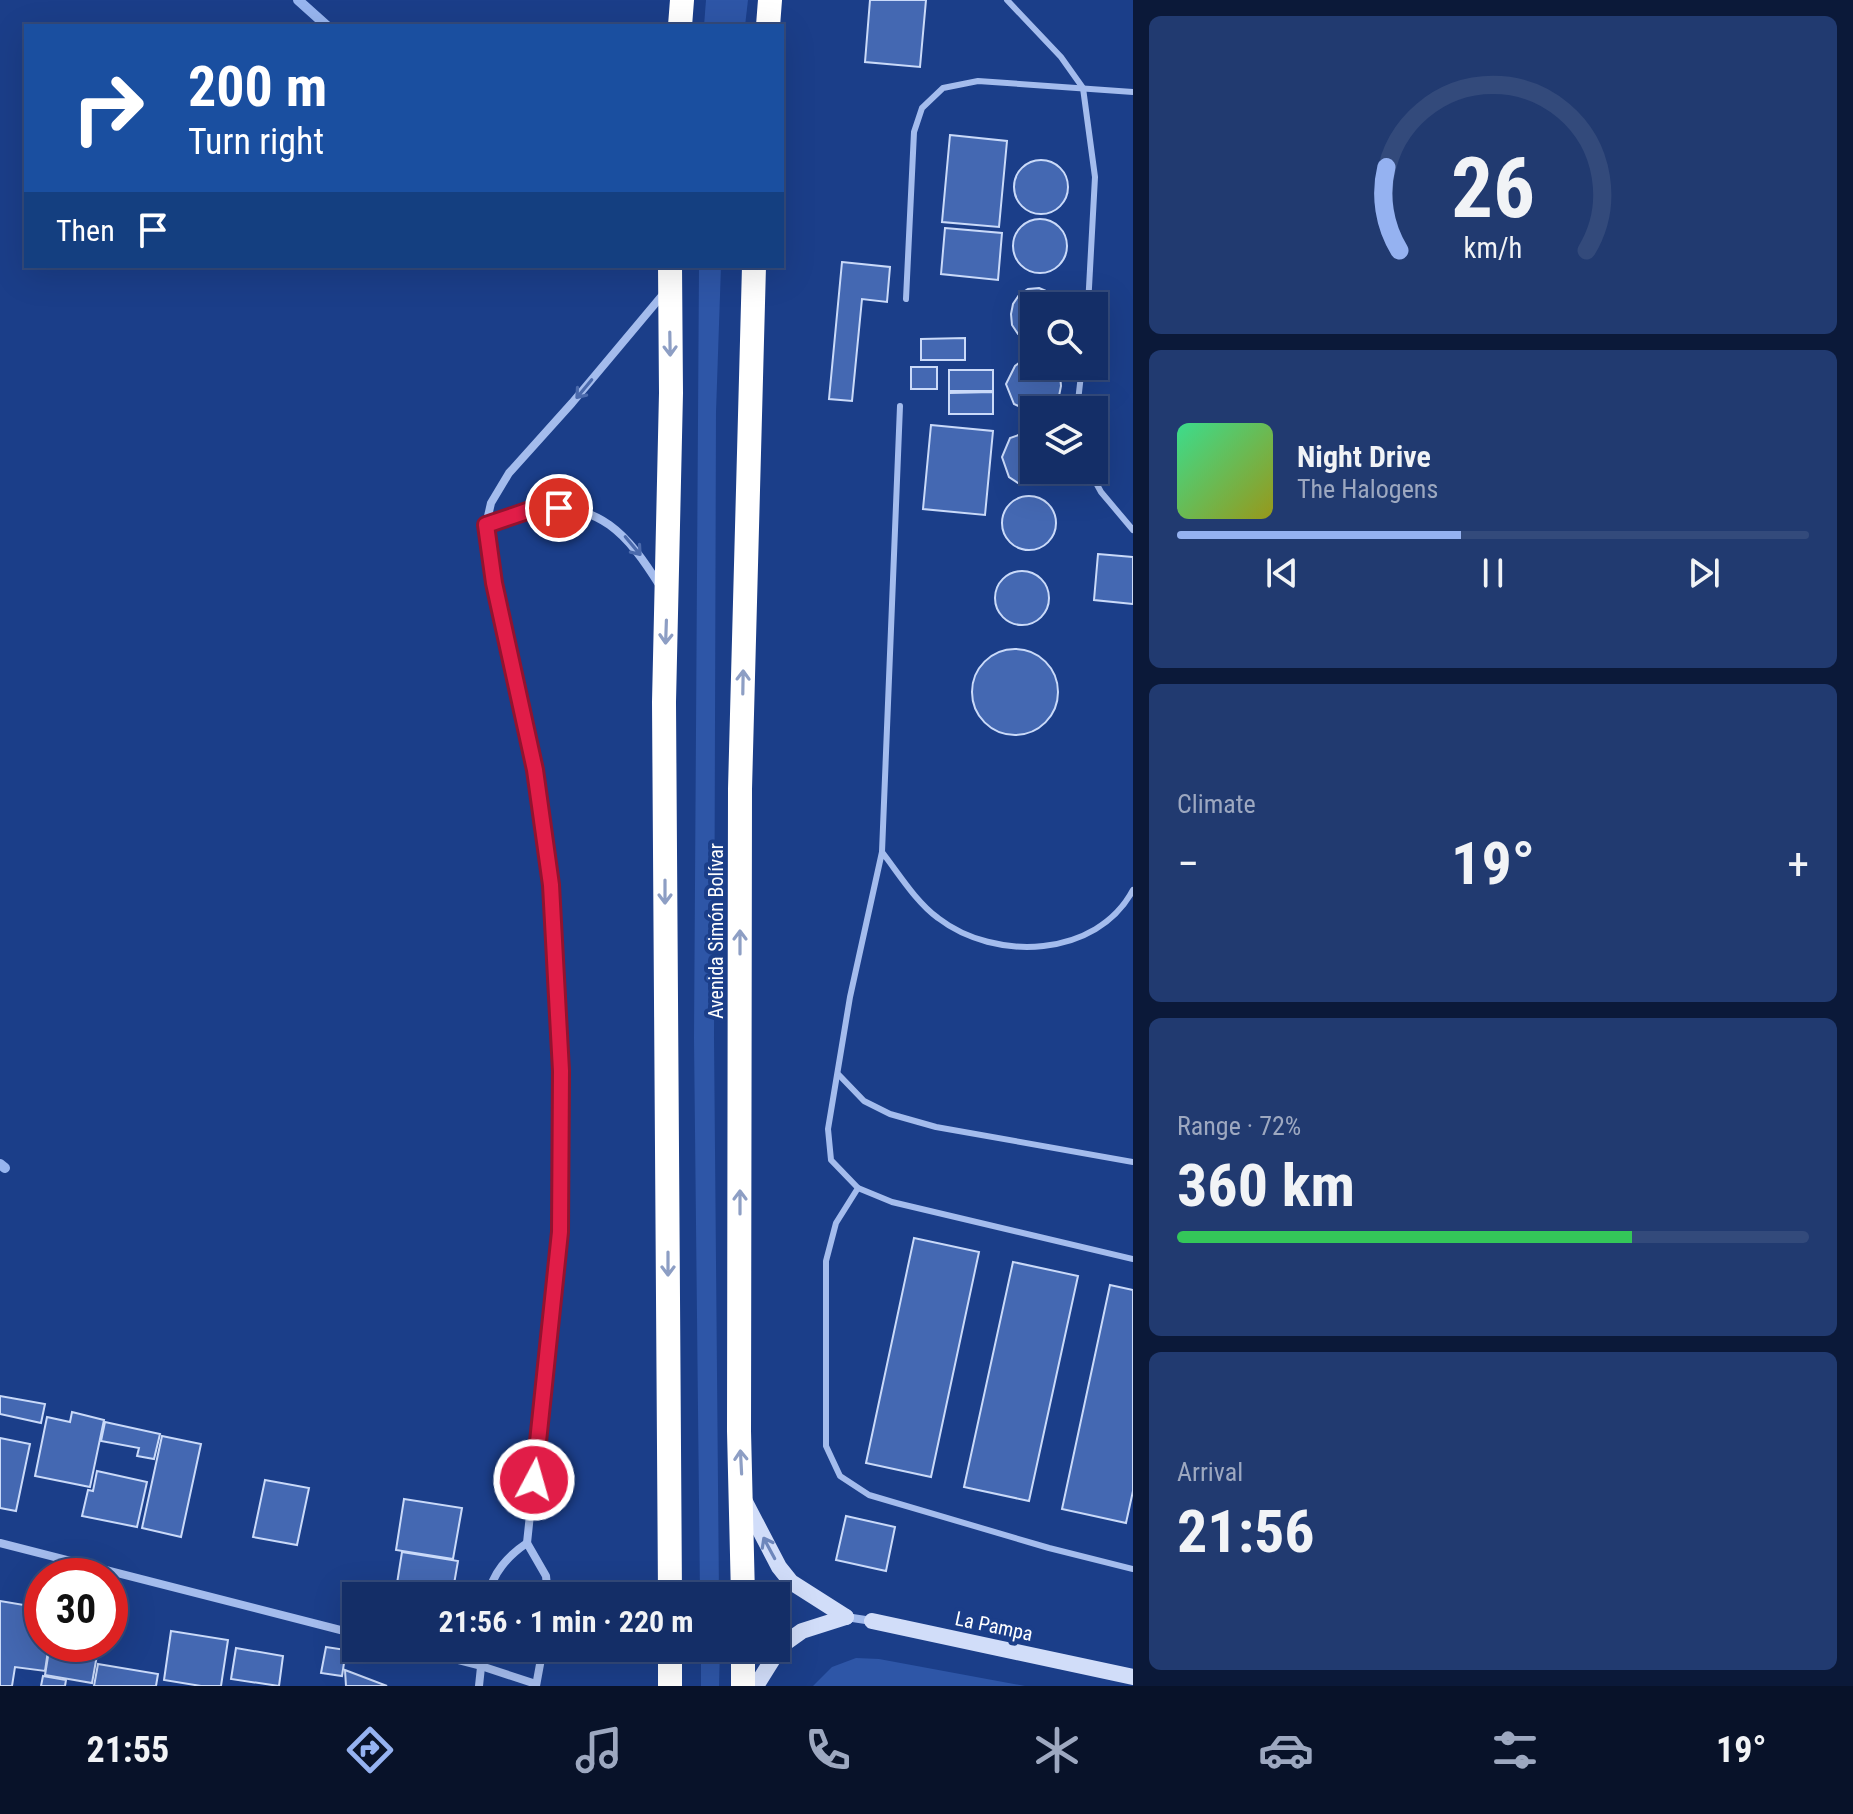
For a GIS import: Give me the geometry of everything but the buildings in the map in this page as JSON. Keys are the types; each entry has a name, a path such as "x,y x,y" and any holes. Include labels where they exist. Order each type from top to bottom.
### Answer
{"highway":[{"path":"680,24 682,0"},
{"path":"768,24 770,0"},
{"name":"Avenida Simón Bolívar","path":"743,1582 739,1431 740,789 754,268"},
{"path":"670,276 671,393 664,718 670,1582"},
{"path":"670,1662 670,1686"},
{"path":"743,1662 743,1686"}],"street":[{"path":"547,1582 527,1543 560,1232 561,1071 551,885 535,770 494,583 486,525 491,503 509,473 572,403 670,276"},
{"path":"486,525 530,510 559,508 613,525 636,548 667,597"},
{"name":"La Pampa","path":"743,1498 779,1567 791,1582 846,1617 1133,1677"},
{"path":"0,1543 342,1630"},
{"path":"492,1582 511,1555 527,1543"},
{"name":"La Pampa","path":"756,1686 781,1646 802,1631 846,1617"},
{"path":"465,1662 536,1685 540,1662"},
{"path":"479,1686 481,1662"}],"lane":[{"path":"1007,0 1061,57 1083,88 1095,177 1089,292"},
{"path":"906,299 914,132 922,108 943,88 978,81 1133,92"},
{"path":"900,406 882,852 850,997 828,1129 831,1160 858,1188 892,1202 1133,1259"},
{"path":"1097,484 1133,530"},
{"path":"882,852 937,918 967,934 1006,947 1059,945 1092,933 1123,910 1133,890"},
{"path":"839,1075 864,1101 890,1114 936,1127 1133,1162"},
{"path":"858,1188 836,1223 826,1261 826,1446 840,1476 869,1495 1049,1548 1133,1569"}],"shaded area":[{"path":"706,0 748,0 745,24 704,24"},
{"path":"699,268 721,268 716,412 714,1038 719,1582 700,1582 694,1038"},
{"path":"856,1658 879,1659 1025,1686 813,1686 832,1667"},
{"path":"701,1662 720,1662 719,1686 701,1686"}],"waterway":[{"path":"298,0 325,24"},
{"path":"0,1164 5,1168"}],"route":[{"path":"534,1480 560,1232 561,1071 551,885 526,720 494,583 486,525 530,510 559,508"}]}
